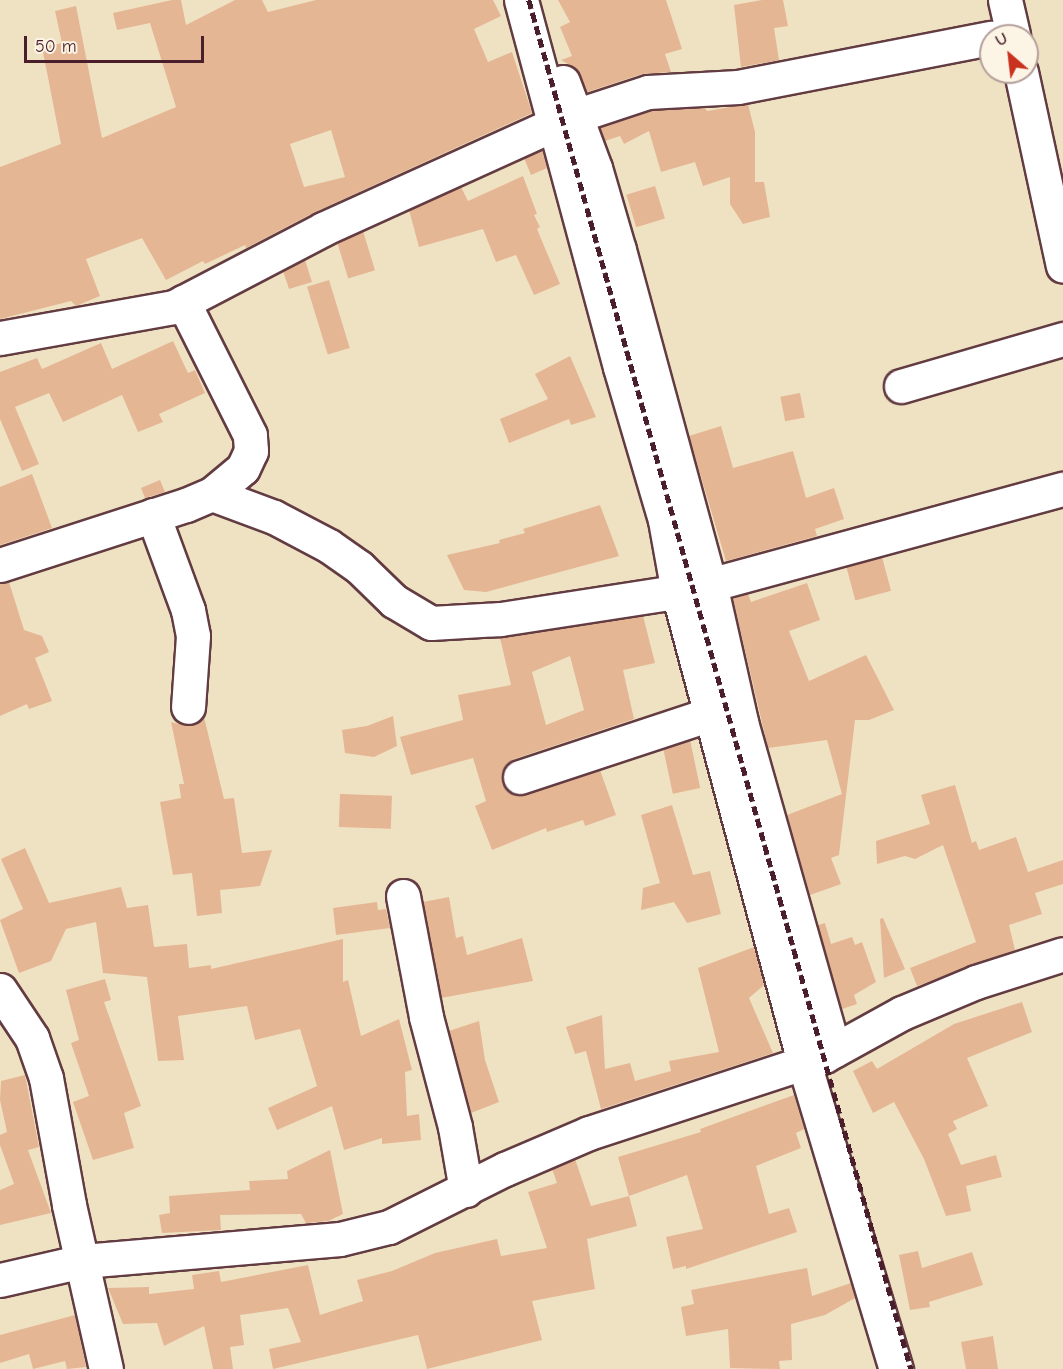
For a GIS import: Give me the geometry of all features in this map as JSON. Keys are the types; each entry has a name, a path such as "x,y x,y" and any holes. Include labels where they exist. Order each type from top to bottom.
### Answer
{"street":[{"path":"521,0 564,120 619,250 710,584 741,722 834,1050"},
{"path":"540,0 564,120 665,520 678,592 804,1063 896,1369"},
{"path":"1004,24 1005,0"},
{"path":"0,338 131,315 183,302 323,228 564,120 648,92 738,87 979,41"},
{"path":"1024,84 1063,266"},
{"path":"0,565 212,494 248,460 250,435 183,302"},
{"path":"901,386 1063,339"},
{"path":"212,494 274,517 329,546 359,567 394,601 430,623 501,619 678,592 1063,489"},
{"path":"153,515 188,610 193,636 188,707"},
{"path":"520,777 710,714"},
{"path":"403,896 426,1017 455,1127 466,1190"},
{"path":"0,1280 82,1260 340,1239 389,1227 589,1133 804,1063 834,1050 902,1013 976,982 1063,954"},
{"path":"0,990 32,1038 46,1078 106,1369"}],"building":[{"path":"181,0 186,25 235,0 262,0 268,12 316,0 493,0 501,16 474,29 488,62 512,52 532,113 315,212 246,248 245,245 205,264 203,261 166,280 142,238 86,259 100,296 76,306 71,301 0,319 0,167 61,144 42,47 62,43 55,11 76,6 102,138 176,107 150,23 117,30 113,13","holes":["331,130 345,177 304,187 290,144"]},
{"path":"558,0 666,0 682,49 665,54 671,72 642,74 587,92 575,68 561,60 572,56 560,27 570,22"},
{"path":"762,0 783,0 788,26 774,28 779,60 741,67 734,5"},
{"path":"748,104 755,132 755,182 764,182 770,217 743,224 730,204 730,177 703,186 695,162 661,172 649,131 624,144 620,136 605,141 600,128 652,111 705,108 707,111"},
{"path":"542,150 547,168 531,175 524,158"},
{"path":"523,176 537,214 534,215 540,227 537,229 560,284 534,295 516,255 496,262 483,229 419,247 409,210 461,187 468,201"},
{"path":"655,186 665,219 636,227 626,195"},
{"path":"363,231 375,270 348,278 336,239"},
{"path":"305,260 312,282 289,289 283,271"},
{"path":"329,280 350,348 328,355 307,287"},
{"path":"173,341 188,373 195,370 205,393 159,414 163,422 138,432 122,395 63,422 49,393 15,407 39,464 22,471 0,419 0,372 37,358 42,369 101,343 112,369"},
{"path":"570,356 596,417 571,425 569,419 509,443 500,419 548,399 535,374"},
{"path":"800,393 805,418 785,421 780,397"},
{"path":"721,426 733,468 793,451 806,498 834,488 844,519 815,529 817,536 726,561 689,436"},
{"path":"32,474 52,528 0,545 0,487"},
{"path":"160,480 165,492 145,498 141,488"},
{"path":"600,505 619,556 486,592 464,590 447,555 500,543 499,540 525,533 523,529"},
{"path":"882,557 891,591 855,600 846,567"},
{"path":"9,582 24,630 42,636 49,652 35,658 52,701 29,709 27,704 0,716 0,583"},
{"path":"807,583 820,620 789,631 809,681 866,655 894,710 869,720 855,720 839,855 831,858 841,884 810,895 787,815 842,794 827,740 768,748 733,599 748,594 751,602"},
{"path":"643,616 655,663 623,670 634,719 514,759 502,774 507,791 517,795 600,770 616,815 585,826 583,820 547,832 546,828 492,850 475,806 486,801 473,758 411,775 400,737 463,720 458,695 511,685 500,638","holes":["570,656 584,710 546,725 532,672"]},
{"path":"393,716 397,746 374,757 345,753 342,730 367,726"},
{"path":"204,717 224,799 234,798 242,853 272,850 260,886 220,890 222,913 197,916 192,873 173,875 160,802 181,798 179,784 184,784 171,722 187,726"},
{"path":"690,740 700,788 673,794 663,746"},
{"path":"955,785 972,843 976,841 979,850 1016,837 1028,872 1063,860 1063,884 1035,893 1042,914 1009,925 1015,950 917,986 910,968 976,942 943,845 915,859 905,856 877,864 876,841 930,824 921,795"},
{"path":"340,794 392,796 391,829 339,827"},
{"path":"672,805 693,875 710,871 721,914 687,923 674,902 641,910 643,888 660,883 641,815"},
{"path":"25,848 49,903 121,887 127,908 148,905 154,947 187,944 189,968 211,965 211,969 343,939 343,982 348,980 361,1036 399,1019 412,1070 405,1072 407,1116 419,1114 421,1140 382,1144 382,1138 344,1150 332,1106 277,1130 268,1108 317,1086 300,1029 255,1040 247,1006 178,1016 184,1060 158,1061 147,977 103,973 96,922 66,929 51,961 19,973 0,920 23,909 1,859"},
{"path":"449,897 456,938 463,936 467,955 522,938 533,981 441,998 423,902"},
{"path":"377,902 378,910 386,909 390,928 336,935 333,908"},
{"path":"883,918 905,969 884,978 880,919"},
{"path":"825,923 831,944 852,937 855,945 862,942 876,982 854,995 857,1004 842,1009 818,925"},
{"path":"754,947 764,985 749,998 773,1053 601,1109 586,1051 575,1054 566,1027 602,1015 605,1069 630,1063 635,1081 671,1071 669,1061 719,1052 698,968"},
{"path":"105,979 111,1000 104,1002 141,1106 124,1113 134,1148 93,1160 73,1102 89,1096 71,1043 79,1040 66,990"},
{"path":"1022,1002 1032,1032 967,1058 988,1106 953,1121 957,1129 948,1134 961,1165 996,1155 1002,1177 966,1186 971,1211 946,1216 924,1159 894,1102 873,1113 853,1071 872,1061 877,1069 954,1024"},
{"path":"479,1021 485,1060 499,1102 471,1113 449,1031"},
{"path":"25,1075 39,1147 28,1150 51,1213 0,1225 0,1190 14,1184 0,1145 0,1135 7,1132 0,1100 1,1081"},
{"path":"794,1095 804,1129 796,1133 801,1148 756,1166 769,1214 789,1208 797,1232 686,1269 686,1266 673,1269 666,1237 703,1229 687,1175 629,1196 618,1157 701,1132 700,1129"},
{"path":"330,1150 343,1214 328,1221 306,1223 301,1214 220,1215 221,1230 162,1233 159,1215 170,1213 169,1196 250,1190 249,1181 288,1179 287,1171"},
{"path":"575,1159 591,1206 629,1196 637,1226 587,1239 595,1289 532,1301 542,1340 427,1369 418,1335 273,1369 269,1349 301,1342 288,1308 240,1315 244,1345 230,1347 233,1369 213,1369 204,1326 164,1346 157,1323 123,1324 108,1288 149,1287 149,1294 194,1289 192,1275 219,1271 221,1282 308,1265 320,1315 363,1301 357,1280 392,1271 435,1253 497,1239 501,1256 547,1248 528,1192 557,1183 552,1169"},
{"path":"918,1251 922,1268 972,1252 983,1285 929,1302 930,1307 910,1310 899,1255"},
{"path":"807,1268 812,1296 851,1283 855,1298 825,1315 791,1324 792,1360 779,1361 780,1369 730,1368 728,1329 686,1336 681,1307 694,1304 691,1290"},
{"path":"75,1315 86,1367 67,1369 65,1361 33,1369 29,1354 0,1363 0,1335"},
{"path":"993,1336 998,1369 966,1369 961,1342"}],"railway":[{"path":"529,0 911,1369"}]}
